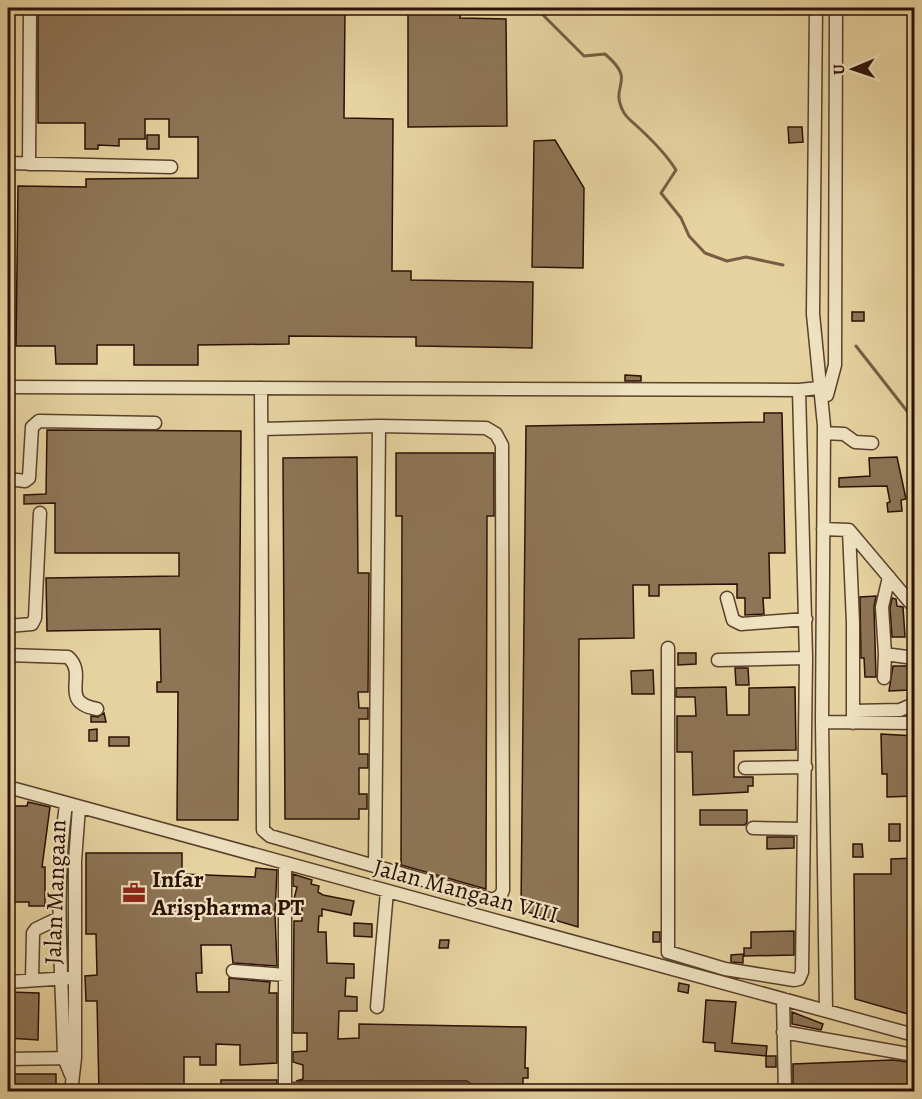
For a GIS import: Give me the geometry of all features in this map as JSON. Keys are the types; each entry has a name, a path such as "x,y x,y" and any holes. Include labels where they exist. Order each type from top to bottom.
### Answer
{"street":[{"path":"29,164 30,8"},
{"path":"816,8 813,314 825,388 822,722 826,1010"},
{"path":"825,388 835,365 837,8"},
{"path":"8,163 171,167"},
{"path":"8,387 800,390 825,388"},
{"path":"261,388 261,826 270,837 488,900 497,899 503,890 502,445 496,434 486,428 379,426 262,429"},
{"path":"668,648 668,952 726,969 784,979 799,979 802,972 806,767 806,620 800,390"},
{"path":"8,479 25,481 29,478 32,427 39,421 155,423"},
{"path":"375,866 379,426"},
{"path":"824,433 844,434 855,442 872,444"},
{"path":"8,626 32,624 35,618 40,513"},
{"path":"823,529 849,530 915,607"},
{"path":"849,530 853,623 853,717"},
{"path":"884,678 882,607 889,577"},
{"path":"727,598 733,620 741,624 806,620"},
{"path":"885,654 915,658"},
{"path":"8,655 68,657 75,668 78,702 81,706 97,709"},
{"path":"718,660 806,658"},
{"path":"822,722 900,710 915,704"},
{"path":"853,717 915,723"},
{"path":"745,768 806,767"},
{"name":"Jalan Mangaan VIII","path":"8,787 915,1035"},
{"path":"66,804 59,861 59,918 67,978"},
{"name":"Jalan Mangaan","path":"71,1092 67,978 79,807"},
{"path":"753,828 804,829"},
{"path":"285,863 285,1090 460,1090"},
{"path":"377,1007 387,891"},
{"name":"Jalan Mangaan","path":"32,980 33,933 36,929 59,918"},
{"path":"233,971 285,975"},
{"name":"Jalan Mangaan","path":"8,982 67,978"},
{"path":"783,999 785,1092"},
{"path":"783,1032 915,1055"},
{"path":"8,1059 69,1058"}],"building":[{"path":"38,8 345,8 344,118 393,119 392,271 411,271 411,280 533,282 532,348 416,346 416,337 289,336 289,344 198,345 198,365 134,365 134,345 97,345 97,364 56,364 55,346 16,346 18,186 86,187 86,179 198,178 198,137 169,137 169,119 145,119 145,139 119,139 119,146 98,145 98,149 85,149 85,123 38,123"},
{"path":"408,8 461,8 460,18 506,19 507,126 408,127"},
{"path":"788,127 802,127 803,142 789,143"},
{"path":"147,135 159,135 159,149 147,149"},
{"path":"555,140 584,188 583,268 532,267 534,141"},
{"path":"852,312 864,312 864,321 852,321"},
{"path":"625,375 641,376 641,381 625,381"},
{"path":"764,413 782,413 785,553 769,553 770,598 763,598 764,614 745,615 745,598 737,598 737,584 659,585 659,596 649,596 649,585 633,585 634,638 579,639 578,927 521,910 526,426 764,422"},
{"path":"47,430 241,431 238,820 177,820 178,692 157,692 157,682 161,682 160,629 47,631 46,578 179,576 179,553 55,553 55,503 24,504 24,495 46,494"},
{"path":"396,453 494,453 494,516 487,516 486,889 401,865 402,516 396,516"},
{"path":"357,457 358,573 369,573 368,692 358,692 359,708 368,708 368,719 359,719 359,754 368,754 368,768 359,768 359,794 367,794 367,809 359,809 359,819 285,819 283,458"},
{"path":"897,457 906,499 901,500 902,511 888,512 887,503 890,502 887,486 839,487 839,478 870,476 869,458"},
{"path":"876,596 874,607 876,677 865,677 864,658 861,658 860,597"},
{"path":"892,598 896,599 897,606 903,607 905,637 892,637 890,608"},
{"path":"678,653 696,653 696,664 678,665"},
{"path":"893,666 910,666 910,690 889,691"},
{"path":"735,668 748,668 749,685 736,685"},
{"path":"653,670 654,694 632,694 631,671"},
{"path":"726,687 727,715 749,715 749,688 795,687 796,750 734,751 734,777 753,777 753,786 748,786 748,792 693,795 692,752 677,752 677,716 696,716 695,697 676,697 676,688"},
{"path":"104,713 106,722 91,722 91,716 98,717"},
{"path":"97,729 97,741 89,741 89,730"},
{"path":"881,734 915,736 915,796 887,797 887,774 882,774"},
{"path":"109,737 129,737 129,746 109,746"},
{"path":"28,802 50,807 42,867 45,867 45,906 29,906 29,902 8,902 8,806 27,806"},
{"path":"700,810 747,810 747,822 745,825 700,825"},
{"path":"889,824 900,824 900,841 889,841"},
{"path":"767,837 794,837 794,848 767,849"},
{"path":"853,844 862,844 863,857 853,857"},
{"path":"86,853 182,853 182,874 255,877 256,868 277,870 275,913 277,966 233,963 231,945 201,945 202,973 196,973 197,992 229,992 229,978 270,982 269,993 277,993 277,1063 240,1065 240,1045 216,1044 216,1065 200,1065 200,1057 184,1057 184,1092 99,1092 97,1001 86,1001 85,976 97,975 96,934 86,934"},
{"path":"915,858 915,1016 855,999 854,874 891,874 891,859"},
{"path":"293,874 312,880 311,884 319,886 318,892 323,895 354,901 351,915 322,909 322,916 319,916 318,932 326,932 327,963 354,964 354,978 346,978 345,996 357,997 357,1011 339,1011 338,1039 359,1038 359,1024 526,1027 525,1068 528,1068 528,1078 523,1078 523,1092 495,1092 495,1087 475,1087 467,1081 296,1081 303,1079 303,1065 293,1062 293,1052 307,1051 307,1033 293,1033 294,921 302,921 302,901 294,899 297,887 293,886"},
{"path":"354,923 372,924 372,937 354,936"},
{"path":"794,931 794,955 744,956 744,948 751,948 751,932"},
{"path":"653,932 660,932 660,942 653,942"},
{"path":"440,940 449,940 448,948 439,948"},
{"path":"743,954 743,963 731,962 731,955"},
{"path":"679,983 689,985 688,993 678,991"},
{"path":"8,992 39,993 38,1040 8,1038"},
{"path":"706,1000 736,1002 732,1043 767,1046 766,1056 715,1051 715,1043 703,1042"},
{"path":"792,1012 823,1024 821,1030 792,1024"},
{"path":"766,1056 776,1056 776,1067 766,1067"},
{"path":"893,1060 915,1063 915,1092 793,1092 793,1064"},
{"path":"8,1074 56,1074 56,1092 8,1092"},
{"path":"221,1080 277,1080 277,1092 221,1090"}],"waterway":[{"path":"536,8 584,56 605,54 615,63 622,77 619,95 624,114 659,148 676,170 661,193 681,218 689,236 705,253 727,261 746,257 783,265"},
{"path":"856,346 914,420"}],"place":[{"name":"Infar Arispharma PT","path":"134,893"}]}
